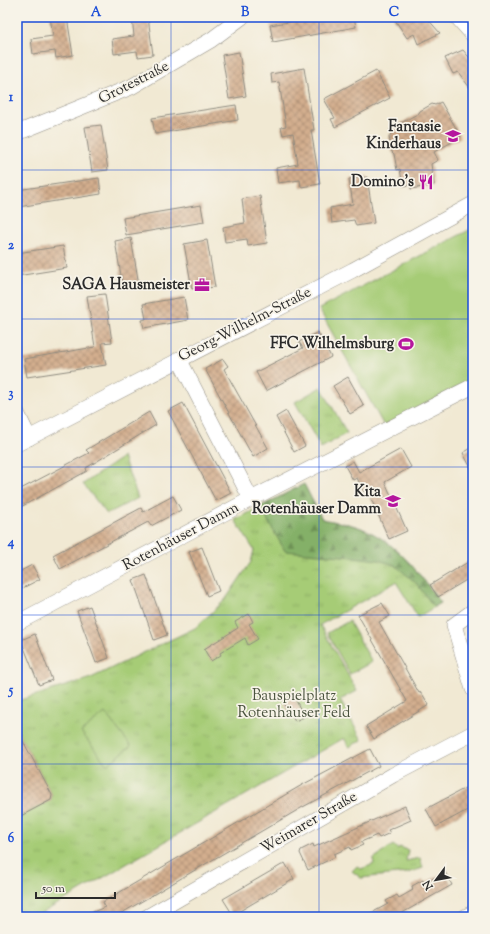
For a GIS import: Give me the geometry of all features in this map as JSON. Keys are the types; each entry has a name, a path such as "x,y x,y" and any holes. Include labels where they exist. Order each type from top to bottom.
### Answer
{"street":[{"name":"Grotestraße","path":"17,133 131,87 211,40 242,17"},
{"path":"457,17 473,35"},
{"name":"Georg-Wilhelm-Straße","path":"23,441 353,270 473,204"},
{"path":"179,359 251,499"},
{"name":"Rotenhäuser Damm","path":"17,623 251,499 473,386"},
{"path":"17,413 23,441"},
{"path":"473,611 454,625 473,689"},
{"name":"Weimarer Straße","path":"147,917 393,775 473,733"},
{"path":"465,917 473,913"}],"green space":[{"name":"FFC Wilhelmsburg","path":"473,228 473,379 384,426 319,309"},
{"path":"321,387 347,433 321,448 295,402"},
{"path":"123,457 138,498 107,514 83,484"},
{"name":"Bauspielplatz Rotenhäuser Feld","path":"304,484 322,519 361,528 386,541 416,570 441,603 418,617 396,582 320,625 357,691 340,700 362,740 349,747 344,738 35,917 17,917 17,818 51,800 52,795 17,730 17,701 91,678 195,628 225,600 251,562 254,550 235,520"},
{"path":"304,484 322,519 361,528 386,541 416,570 441,603 434,607 416,583 395,565 378,560 285,551 260,507"},
{"path":"349,621 372,662 350,674 327,633"},
{"path":"105,713 131,746 107,765 81,732"},
{"path":"393,845 398,849 399,847 408,850 406,861 420,858 423,868 407,873 361,878 352,871 357,866 361,869 374,864 373,859"}],"building":[{"path":"50,17 67,17 73,55 56,58 55,51 33,54 31,39 53,36"},
{"path":"132,17 148,17 153,55 138,57 137,51 114,54 112,39 134,36"},
{"path":"318,17 354,17 356,27 273,42 270,25"},
{"path":"393,17 426,17 440,33 418,44 414,34 407,38"},
{"path":"463,50 473,62 473,92 458,72 453,74 445,58"},
{"path":"239,52 246,96 229,99 222,55"},
{"path":"304,68 314,130 311,130 320,184 301,187 300,180 278,183 276,168 298,164 293,133 283,135 281,127 286,126 279,82 272,83 271,74"},
{"path":"376,71 390,98 335,127 331,119 335,118 324,99"},
{"path":"441,102 461,137 434,152 438,160 431,164 434,185 411,189 411,185 403,186 400,169 397,170 394,154 392,152 389,137 391,134 390,129 432,104 435,105"},
{"path":"236,105 238,120 155,134 152,118"},
{"path":"101,125 108,170 92,172 85,127"},
{"path":"367,177 374,223 356,226 354,220 332,223 330,208 353,204 349,179"},
{"path":"99,178 101,194 18,207 17,190"},
{"path":"260,196 267,243 248,246 247,239 225,242 223,227 245,223 242,199"},
{"path":"201,205 204,222 126,235 123,218"},
{"path":"131,238 139,285 123,287 115,241"},
{"path":"207,240 215,287 207,288 207,286 192,289 184,244"},
{"path":"63,246 67,268 17,276 17,253"},
{"path":"105,294 112,342 102,343 106,365 27,377 24,359 95,347 87,296"},
{"path":"184,297 188,320 144,328 142,320 146,319 143,304"},
{"path":"318,332 331,357 266,391 256,372 303,348 299,342"},
{"path":"223,359 228,366 224,369 268,448 253,457 205,369"},
{"path":"348,377 364,406 350,414 333,386"},
{"path":"183,403 231,493 216,501 168,411"},
{"path":"286,411 305,446 294,452 276,417"},
{"path":"149,412 156,425 86,468 87,471 17,509 17,491 89,453 86,450"},
{"path":"473,447 473,472 463,453"},
{"path":"401,449 411,467 385,482 407,531 389,539 367,490 364,492 357,478 353,480 345,466 353,461 359,472"},
{"path":"173,496 181,510 151,526 148,522 60,569 53,555 141,508 143,512"},
{"path":"202,547 219,591 207,596 189,552"},
{"path":"473,559 473,576 438,597 430,585"},
{"path":"32,565 40,579 17,591 17,573"},
{"path":"146,575 167,635 154,640 133,580"},
{"path":"382,603 390,616 379,622 419,693 421,692 429,705 374,739 366,726 407,701 358,615"},
{"path":"90,606 109,658 96,663 77,611"},
{"path":"249,614 253,622 249,624 258,639 248,645 245,638 220,653 221,655 211,661 204,649 238,628 235,622"},
{"path":"35,634 52,680 39,685 21,640"},
{"path":"294,696 304,717 295,721 290,710 287,711 283,701"},
{"path":"17,730 52,795 51,800 17,818"},
{"path":"370,749 379,766 301,808 115,917 81,917 105,907 103,902 302,785"},
{"path":"473,784 473,807 436,827 426,809"},
{"path":"405,806 411,820 388,830 390,833 379,838 377,835 361,842 363,845 351,850 350,847 334,854 335,857 308,870 300,853 301,850 313,844 314,847"},
{"path":"285,863 294,879 233,915 223,899"},
{"path":"445,872 452,885 395,917 364,917 388,904 386,901 397,895 399,898 413,890 412,886 423,880 424,883"}],"place":[{"name":"Fantasie Kinderhaus","path":"453,136"},
{"name":"Domino's","path":"426,182"},
{"name":"SAGA Hausmeister","path":"202,285"},
{"name":"FFC Wilhelmsburg","path":"406,344"},
{"name":"Kita Rotenhäuser Damm","path":"393,501"}]}
